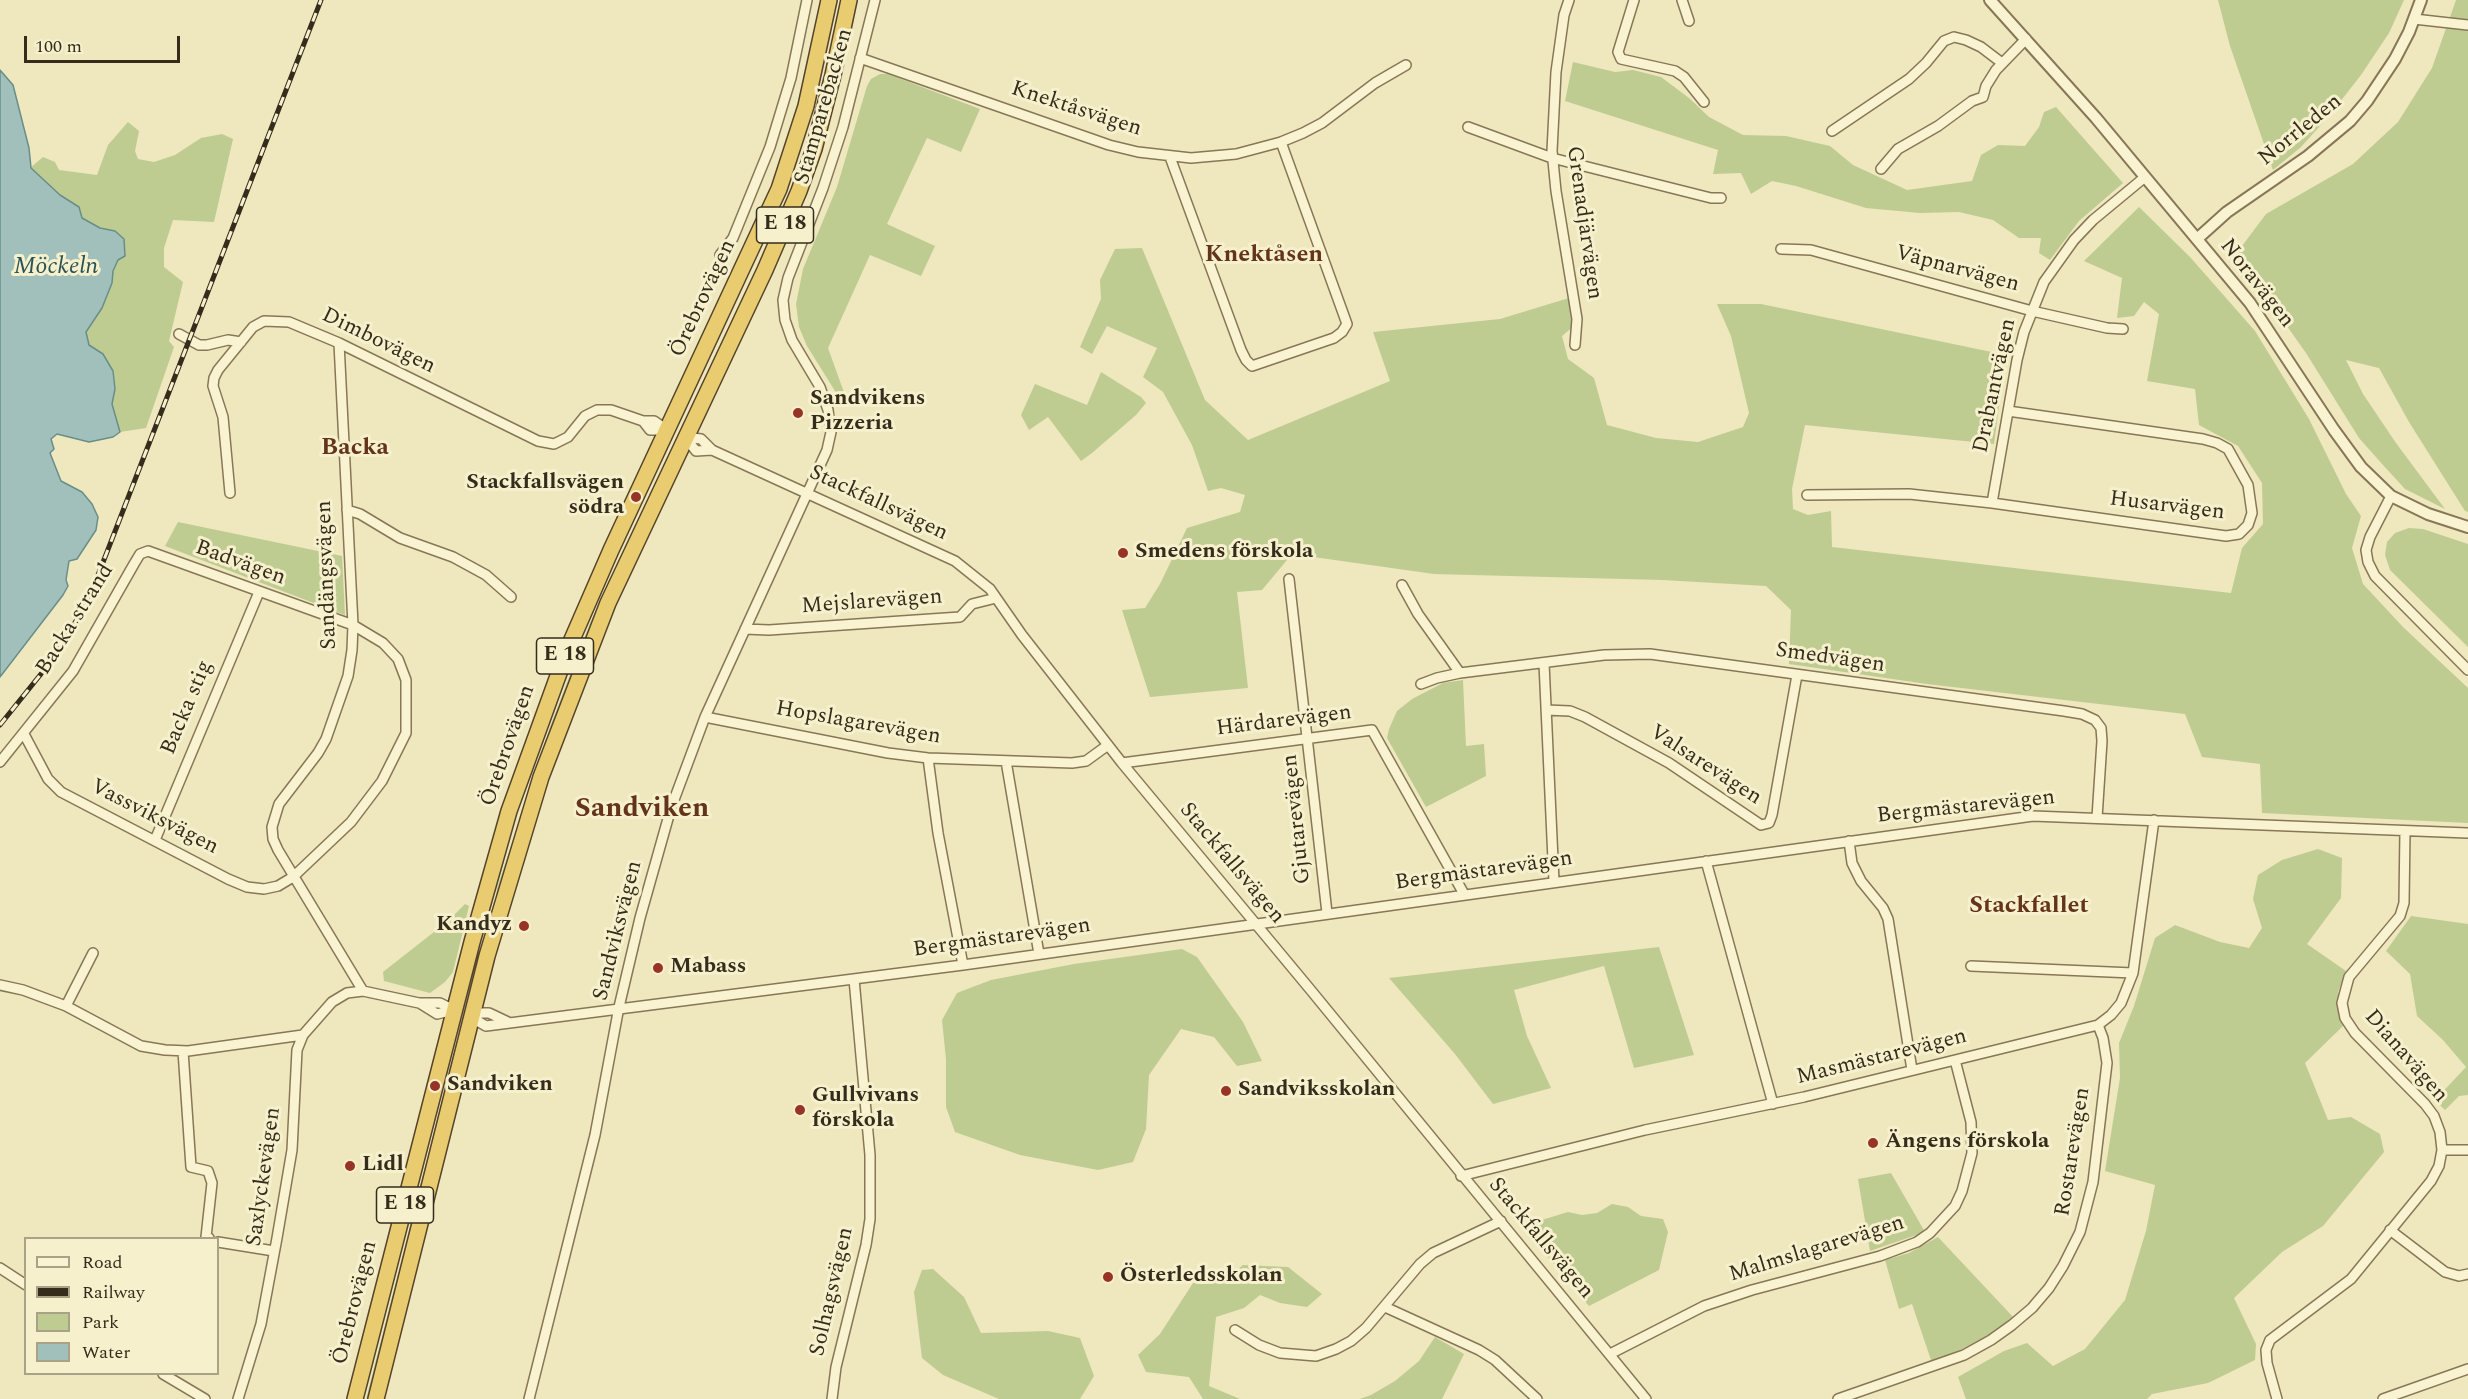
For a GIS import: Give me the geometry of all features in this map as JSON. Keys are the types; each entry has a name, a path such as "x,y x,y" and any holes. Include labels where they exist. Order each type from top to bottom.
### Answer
{"highway":[{"name":"Örebrovägen","path":"355,1399 497,851 540,721 610,550 779,189 799,132 829,0"},
{"name":"Örebrovägen","path":"376,1399 473,1013 507,886 541,777 608,603 765,270 799,191 831,86 849,0"},
{"path":"667,430 685,437"},
{"path":"454,1010 473,1013"}],"street":[{"path":"720,255 733,238 770,147 791,78 807,0"},
{"name":"Stamparebacken","path":"806,492 826,450 831,432 820,387 792,340 785,320 783,300 788,278 823,188 843,127 875,0"},
{"name":"Grenadjärvägen","path":"1569,0 1564,15 1556,72 1552,158 1577,320 1575,345"},
{"path":"1634,0 1618,52 1621,59 1675,71 1684,77 1704,102"},
{"path":"1682,0 1689,21"},
{"name":"Noravägen","path":"1990,0 2145,177 2250,303 2361,467 2391,496 2428,514 2468,527"},
{"name":"Norrleden","path":"2197,239 2227,212 2308,156 2350,121 2382,80 2400,50 2421,0"},
{"path":"2414,19 2468,25"},
{"path":"1832,130 1909,80 1944,41 1954,38 1966,40 1981,47 2001,63"},
{"path":"1881,169 1898,148 1938,126 1972,101 1983,97 1986,86 2001,63 2026,39"},
{"name":"Knektåsvägen","path":"860,58 1110,145 1138,153 1170,157 1213,157 1236,154 1281,142 1322,123 1375,83 1406,65"},
{"path":"1468,127 1552,158 1711,198 1721,198"},
{"path":"1170,157 1241,350 1252,366 1334,338 1347,324 1281,142"},
{"name":"Drabantvägen","path":"1992,503 2017,360 2032,311 2044,282 2073,240 2093,220 2145,177"},
{"name":"Väpnarvägen","path":"1781,249 1811,250 2032,311 2107,328 2123,329"},
{"name":"Dimbovägen","path":"230,493 223,417 213,386 214,378 253,327 264,321 289,322 538,441 554,444 568,437 585,416 597,410 610,410 643,421 654,421 667,430"},
{"path":"179,334 199,345 228,340 241,342"},
{"name":"Sandängsvägen","path":"339,344 353,625 348,676 326,739 318,753 283,797 274,816 273,838 363,991"},
{"name":"Husarvägen","path":"1807,495 1909,494 1992,503 2226,536 2239,534 2248,525 2252,513 2248,485 2228,449 2217,443 2203,439 2008,411"},
{"name":"Stackfallsvägen","path":"685,437 696,451 712,450 955,561 990,589 1022,635 1122,763 1646,1399"},
{"name":"Sandviksvägen","path":"529,1399 595,1135 619,1007 640,918 671,808 705,717 806,492"},
{"path":"2391,496 2370,537 2366,550 2368,562 2375,576 2468,670"},
{"path":"347,510 360,514 400,538 453,557 486,575 511,597"},
{"name":"Badvägen","path":"140,554 148,551 353,625 383,643 398,659 406,680 406,733 382,781 351,822 294,877"},
{"name":"Backa strand","path":"0,762 73,671 140,554"},
{"name":"Gjutarevägen","path":"1289,579 1309,738 1327,913"},
{"path":"1402,585 1418,614 1460,673"},
{"name":"Backa stig","path":"154,840 259,592"},
{"name":"Mejslarevägen","path":"745,629 769,630 960,617 972,604 996,598"},
{"name":"Smedvägen","path":"1421,684 1460,673 1604,655 1650,654 2082,714 2095,720 2101,728 2097,818"},
{"path":"1544,663 1554,882"},
{"name":"Valsarevägen","path":"1546,710 1570,711 1625,738 1669,763 1761,825 1769,823 1772,814 1797,675"},
{"name":"Hopslagarevägen","path":"705,717 928,759 1072,763 1086,761 1108,745"},
{"name":"Härdarevägen","path":"1122,763 1372,730 1464,894"},
{"name":"Vassviksvägen","path":"24,734 48,779 61,792 247,887 264,889 278,886 294,877"},
{"path":"928,759 938,832 963,965"},
{"path":"1006,761 1039,954"},
{"name":"Bergmästarevägen","path":"473,1013 479,1022 486,1026 619,1007 963,965 2033,816 2468,833"},
{"name":"Masmästarevägen","path":"1461,1176 1689,1119 1773,1104 2098,1025 2121,1003 2133,973 2154,820"},
{"name":"Dianavägen","path":"2405,831 2404,903 2400,916 2349,976 2342,1003 2346,1018 2355,1033 2434,1116 2440,1132 2442,1150"},
{"path":"1849,841 1852,863 1888,919 1912,1070"},
{"path":"1706,861 1773,1104"},
{"path":"66,1006 93,953"},
{"path":"1971,966 2133,973"},
{"name":"Solhagsvägen","path":"832,1399 836,1367 864,1255 870,1219 870,1155 854,979"},
{"path":"0,985 23,990 66,1006 141,1046 183,1051 303,1035"},
{"path":"363,991 419,1003 437,1014 454,1010"},
{"name":"Saxlyckevägen","path":"238,1399 261,1324 292,1150 297,1050 303,1035 332,1002 347,993 363,991"},
{"name":"Rostarevägen","path":"1838,1399 1964,1355 1991,1340 2012,1324 2032,1308 2049,1288 2080,1232 2093,1182 2107,1063 2103,1038 2098,1025"},
{"path":"183,1051 191,1167 208,1171 212,1183 206,1237"},
{"name":"Malmslagarevägen","path":"1610,1354 1704,1306 1752,1290 1880,1256 1917,1242 1930,1233 1942,1222 1959,1198 1972,1153 1971,1122 1955,1060"},
{"path":"2277,1399 2267,1363 2266,1350 2270,1340 2351,1279 2431,1180 2439,1166 2442,1150 2468,1150"},
{"path":"1235,1330 1259,1345 1280,1353 1316,1356 1351,1341 1433,1253 1501,1221"},
{"path":"2390,1230 2445,1272 2459,1276 2468,1274"},
{"path":"219,1242 274,1251"},
{"path":"0,1268 24,1284"},
{"path":"1384,1307 1479,1350 1495,1360 1537,1399"},
{"path":"2384,1399 2468,1369"},
{"path":"165,1375 205,1399"}],"green space":[{"path":"2218,0 2404,0 2389,33 2361,75 2301,147 2273,170 2230,46"},
{"path":"2456,0 2468,0 2468,512 2465,511 2409,422 2379,368 2346,360 2363,394 2445,509 2405,489 2383,465 2359,438 2306,353 2236,254 2266,214 2353,164 2398,122 2432,68"},
{"path":"1573,62 1615,72 1633,70 1661,77 1709,117 1743,135 1786,136 1830,146 1853,165 1907,190 1972,181 1981,155 1998,145 2025,146 2039,127 2044,112 2056,107 2123,183 2079,221 2050,260 2039,253 2041,238 2019,238 1993,220 1959,212 1920,213 1866,208 1796,186 1772,181 1751,194 1741,173 1713,174 1718,150 1565,101"},
{"path":"880,74 888,74 980,109 961,152 927,138 887,224 935,246 921,276 870,255 828,348 846,398 843,401 807,346 799,327 796,304 803,269 837,187 867,86 871,79"},
{"path":"128,122 139,131 135,151 138,159 154,162 175,155 201,138 222,134 233,139 214,222 173,220 164,248 164,267 183,282 169,341 174,347 146,428 120,432 112,404 115,389 103,354 89,345 86,332 102,308 118,260 125,256 124,239 115,231 100,228 82,218 79,207 60,195 30,168 43,157 55,162 59,170 97,175 108,145"},
{"path":"2139,207 2190,257 2255,331 2309,419 2346,494 2361,516 2352,548 2363,584 2403,627 2468,688 2468,823 2262,813 2260,764 2202,757 2185,714 1927,684 1789,664 1791,610 1766,586 1663,580 1434,574 1292,554 1262,590 1237,592 1248,688 1150,697 1122,610 1145,608 1160,584 1187,528 1240,512 1245,495 1221,488 1208,491 1192,445 1163,392 1143,377 1157,348 1107,326 1092,354 1080,347 1101,299 1100,280 1115,249 1142,248 1205,400 1248,440 1390,381 1373,332 1500,319 1569,298 1574,326 1562,336 1568,359 1594,378 1607,425 1656,438 1698,442 1743,427 1749,413 1731,336 1717,304 1761,304 2006,355 1994,444 1805,425 1792,489 1793,509 1808,515 1831,511 1832,547 2231,593 2242,548 2263,524 2262,483 2238,446 2199,425 2195,389 2147,381 2159,314 2144,302 2134,316 2117,318 2122,278 2084,261"},
{"path":"1101,372 1141,397 1146,403 1136,415 1092,453 1081,461 1048,417 1029,430 1021,415 1035,384 1087,405"},
{"path":"178,522 342,556 345,615 165,546"},
{"path":"636,524 634,539 492,922 497,888 551,724 590,623"},
{"path":"2409,528 2423,529 2468,544 2468,647 2390,570 2385,555 2387,542 2395,533"},
{"path":"1463,680 1466,746 1484,744 1486,776 1426,807 1387,738 1389,729 1397,711 1412,699 1443,683"},
{"path":"2318,849 2342,858 2341,898 2307,944 2346,971 2338,992 2344,1025 2305,1063 2328,1120 2351,1117 2380,1134 2384,1152 2323,1226 2282,1252 2234,1298 2256,1344 2255,1360 2208,1383 2152,1394 2147,1399 1966,1399 1958,1377 2004,1351 2027,1343 2053,1366 2085,1349 2125,1300 2146,1231 2155,1185 2105,1171 2120,1078 2119,1043 2134,1006 2155,938 2175,925 2220,942 2249,948 2262,928 2253,899 2258,875 2282,860"},
{"path":"465,904 469,906 453,972 445,982 430,993 384,981 383,972 448,921"},
{"path":"2411,916 2468,924 2468,1095 2459,1096 2445,1110 2435,1100 2466,1067 2443,1040 2417,1016 2410,974 2386,951"},
{"path":"1659,947 1694,1055 1634,1068 1604,966 1514,990 1527,1036 1551,1088 1493,1104 1455,1054 1389,978"},
{"path":"1182,949 1197,957 1243,1022 1262,1061 1237,1066 1214,1037 1181,1029 1149,1075 1146,1129 1133,1162 1098,1170 1020,1155 955,1132 946,1107 946,1059 942,1020 957,993 991,980 1074,964"},
{"path":"439,1118 372,1399 366,1399 430,1148"},
{"path":"1891,1173 1925,1232 1870,1251 1858,1179"},
{"path":"1612,1204 1628,1207 1641,1216 1663,1219 1668,1232 1659,1270 1589,1306 1522,1226 1568,1212 1582,1215 1597,1213"},
{"path":"1938,1237 2014,1318 1983,1339 1932,1363 1912,1304 1899,1309 1885,1260 1909,1253"},
{"path":"1243,1265 1288,1267 1322,1294 1307,1307 1280,1303 1260,1295 1244,1308 1216,1317 1209,1386 1240,1399 1203,1399 1189,1377 1146,1372 1138,1355 1160,1334 1193,1283 1225,1280"},
{"path":"933,1269 964,1297 981,1333 1048,1331 1080,1338 1094,1376 1080,1399 999,1399 943,1375 922,1358 914,1292 922,1270"},
{"path":"1435,1337 1464,1354 1442,1399 1360,1399 1395,1381 1419,1361"}],"water":[{"name":"Möckeln","path":"0,70 13,85 29,148 31,168 60,195 79,207 82,218 100,228 115,231 124,239 125,256 118,260 102,308 86,332 89,345 103,354 113,371 115,389 112,404 120,432 113,437 89,442 57,434 51,439 54,449 50,453 61,481 82,492 92,504 98,517 96,530 77,559 69,561 66,580 68,586 63,595 0,677"}],"railway":[{"path":"0,725 53,659 88,601 321,0"}],"place":[{"name":"Sandvikens Pizzeria","path":"798,413"},
{"name":"Stackfallsvägen södra","path":"636,497"},
{"name":"Smedens förskola","path":"1123,553"},
{"name":"Kandyz","path":"524,926"},
{"name":"Mabass","path":"658,968"},
{"name":"Sandviken","path":"435,1086"},
{"name":"Sandviksskolan","path":"1226,1091"},
{"name":"Gullvivans förskola","path":"800,1110"},
{"name":"Ängens förskola","path":"1873,1143"},
{"name":"Lidl","path":"350,1166"},
{"name":"Österledsskolan","path":"1108,1277"}],"district":[{"name":"Knektåsen","path":"1264,256"},
{"name":"Backa","path":"355,449"},
{"name":"Sandviken","path":"642,811"},
{"name":"Stackfallet","path":"2029,907"}]}
